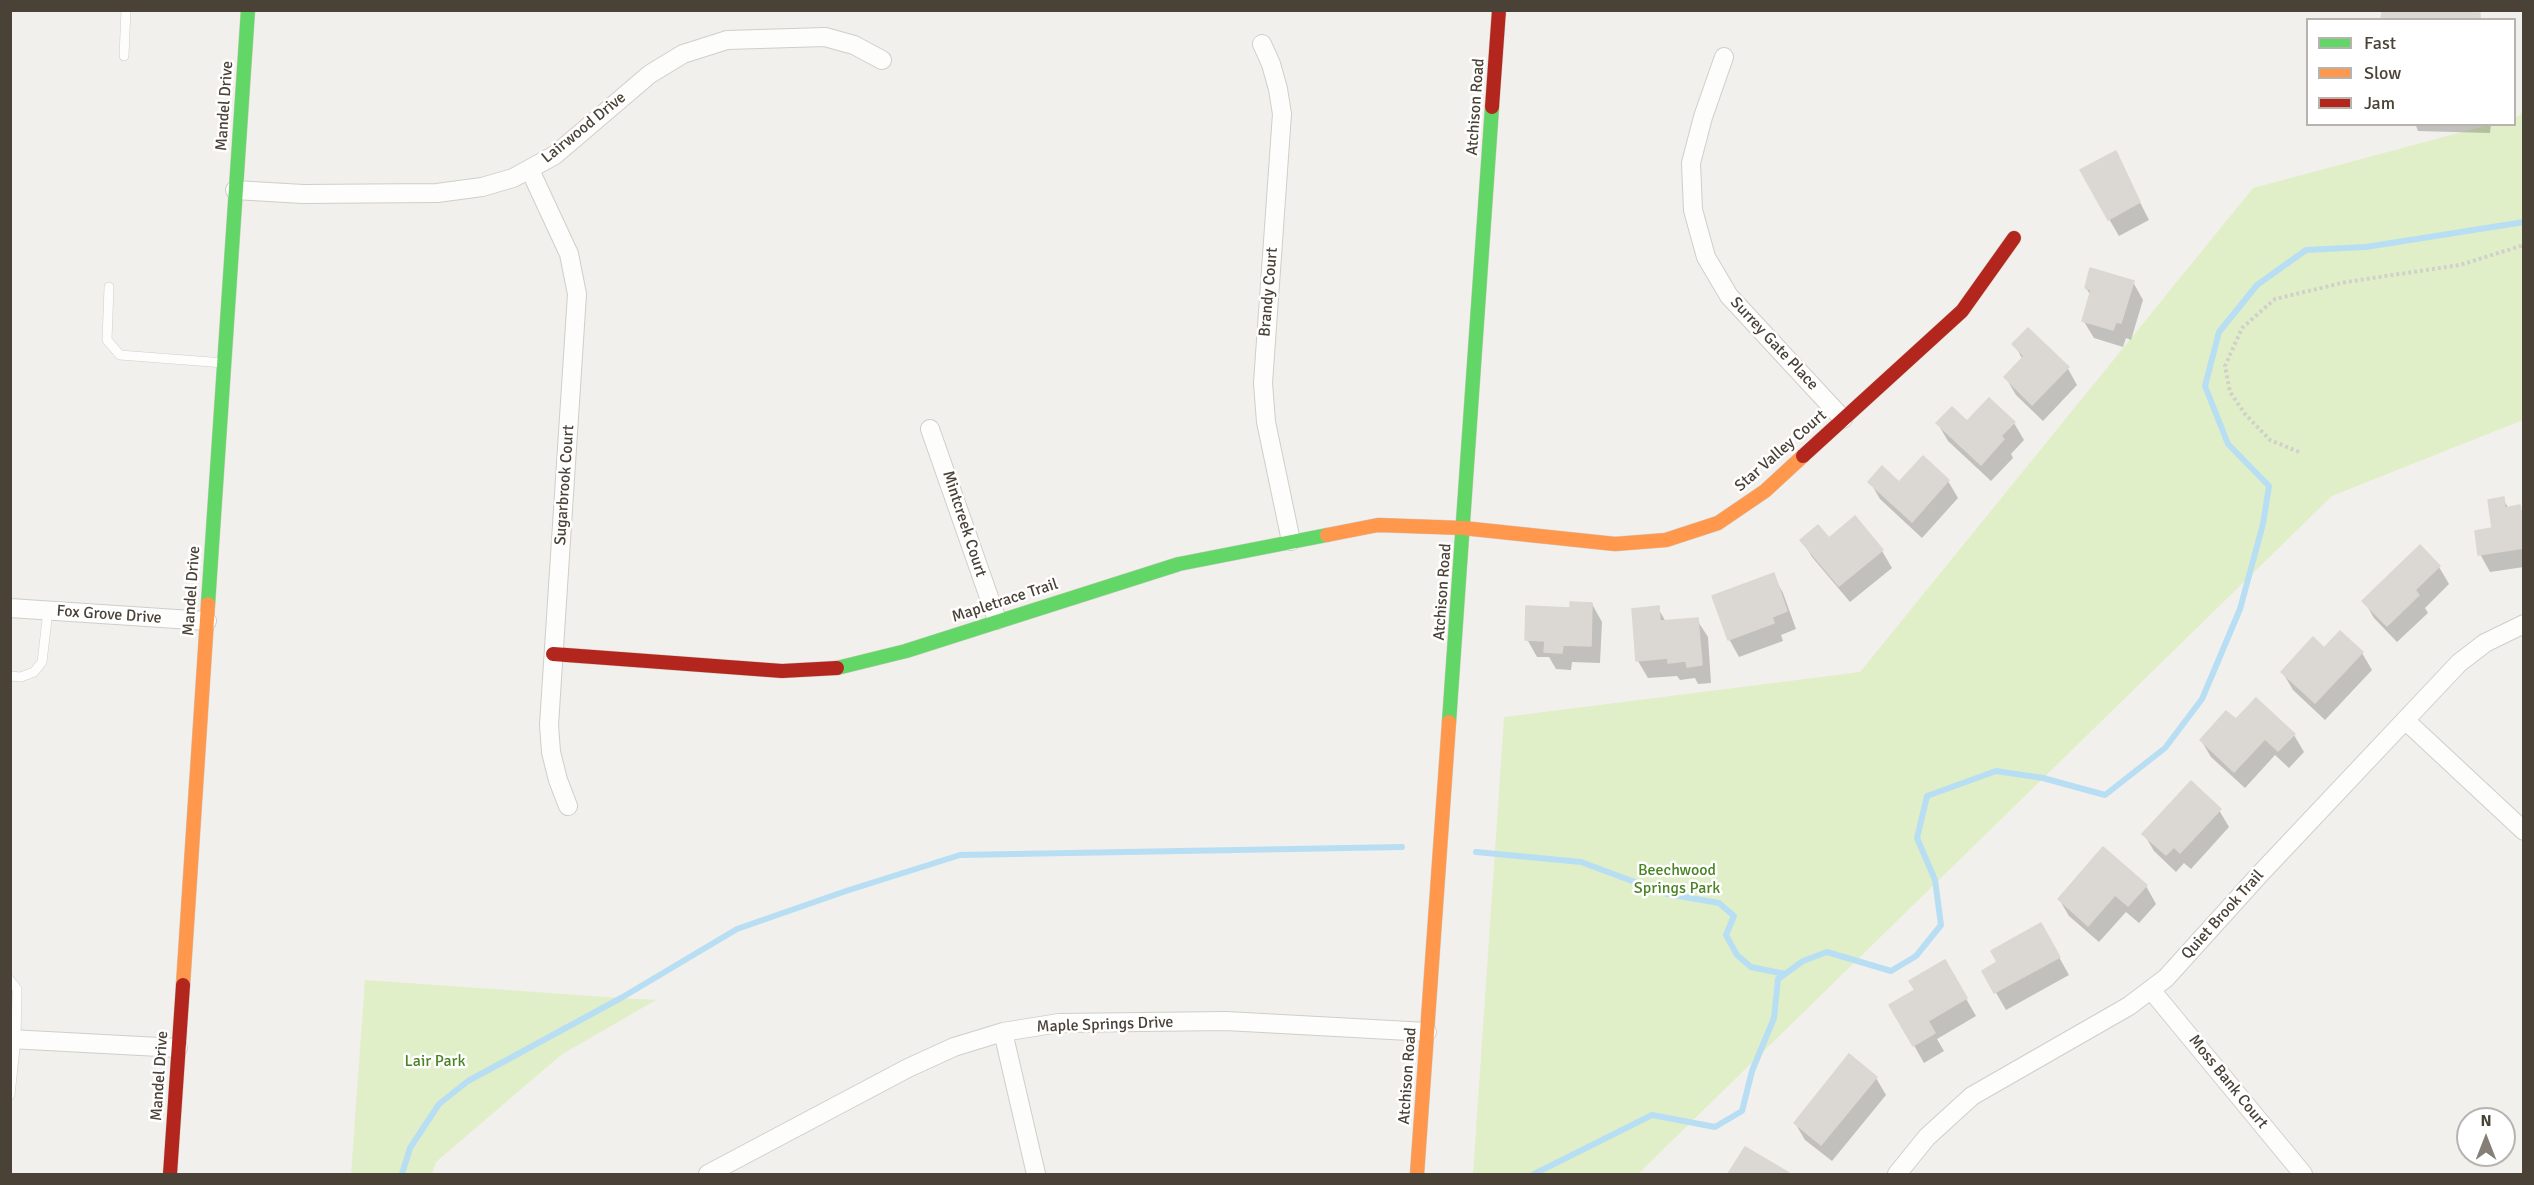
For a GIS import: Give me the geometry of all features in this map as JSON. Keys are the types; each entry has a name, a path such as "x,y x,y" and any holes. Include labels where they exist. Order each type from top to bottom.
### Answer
{"street":[{"name":"Mandel Drive","path":"171,1174 248,10"},
{"name":"Atchison Road","path":"1417,1174 1499,10"},
{"name":"Lairwood Drive","path":"235,190 303,194 437,194 482,187 530,170 555,155 650,74 683,54 707,44 727,40 825,37 854,45 882,60"},
{"name":"Brandy Court","path":"1262,44 1276,80 1282,114 1263,382 1266,422 1291,541"},
{"name":"Surrey Gate Place","path":"1724,57 1703,117 1691,163 1693,210 1706,256 1729,296 1844,419"},
{"name":"Sugarbrook Court","path":"530,170 568,254 577,294 549,724 551,752 568,806"},
{"name":"Star Valley Court","path":"1463,528 1615,544 1666,540 1718,523 1765,491 1962,311 2014,238"},
{"name":"Mintcreek Court","path":"930,429 997,620"},
{"name":"Mapletrace Trail","path":"553,654 782,671 819,670 855,665 906,651 997,620 1179,564 1378,525 1463,528"},
{"name":"Fox Grove Drive","path":"10,608 207,621"},
{"name":"Quiet Brook Trail","path":"1897,1174 1927,1137 1972,1096 2152,991 2459,663 2485,643 2523,624"},
{"path":"2405,720 2523,831"},
{"name":"Moss Bank Court","path":"2152,991 2303,1174"},
{"name":"Maple Springs Drive","path":"708,1174 908,1068 954,1047 1003,1032 1059,1023 1226,1021 1427,1032"},
{"path":"1003,1032 1036,1174"},
{"path":"13,1039 178,1048"}],"lane":[{"path":"124,56 126,10"},
{"path":"109,288 107,340 120,355 224,363"},
{"path":"10,676 21,677 34,672 42,662 48,611"},
{"path":"10,980 17,989 10,1095"}],"path":[{"path":"2299,452 2270,440 2244,414 2230,392 2225,366 2242,328 2275,299 2346,282 2460,265 2523,245"}],"green space":[{"name":"Beechwood Springs Park","path":"2523,109 2523,420 2332,496 1638,1174 1473,1174 1504,717 1860,672 2253,188 2484,126 2516,126 2516,117"},
{"name":"Lair Park","path":"365,980 656,1000 561,1055 436,1162 432,1174 351,1174"}],"building":[{"path":"2382,11 2480,13 2480,18 2381,18"},
{"path":"2116,151 2140,202 2108,220 2080,170"},
{"path":"2090,268 2134,281 2121,323 2116,322 2113,330 2082,321 2091,290 2085,288"},
{"path":"2028,328 2069,367 2032,405 2004,377 2024,356 2012,344"},
{"path":"1989,398 2015,422 2001,436 2004,439 1981,465 1936,423 1952,407 1967,421"},
{"path":"1923,456 1949,480 1912,522 1868,482 1882,466 1899,482"},
{"path":"2504,497 2505,508 2520,505 2521,512 2524,512 2524,548 2478,555 2475,531 2492,528 2488,500"},
{"path":"1855,516 1883,550 1839,586 1800,540 1818,525 1829,538"},
{"path":"2420,545 2440,566 2415,590 2419,595 2387,626 2362,601"},
{"path":"1774,573 1787,611 1772,617 1774,623 1728,640 1712,596"},
{"path":"1570,602 1592,603 1591,646 1563,645 1562,653 1544,652 1545,641 1525,640 1526,606 1570,608"},
{"path":"1659,606 1660,621 1698,618 1702,665 1687,667 1686,661 1668,663 1668,658 1636,661 1632,609"},
{"path":"2340,631 2363,652 2315,703 2281,672 2313,637 2324,648"},
{"path":"2256,698 2295,734 2278,751 2265,739 2234,772 2200,740 2226,711 2236,719"},
{"path":"2191,781 2221,809 2180,853 2174,847 2166,855 2142,834"},
{"path":"2103,847 2147,885 2128,906 2115,895 2088,926 2058,899"},
{"path":"2041,923 2060,957 1994,993 1982,971 1997,962 1991,951"},
{"path":"1945,960 1967,998 1928,1021 1935,1033 1913,1046 1889,1005 1915,990 1909,981"},
{"path":"1849,1054 1877,1077 1821,1145 1794,1123"},
{"path":"1745,1147 1789,1173 1789,1174 1728,1174"}],"waterway":[{"path":"1534,1174 1652,1115 1715,1127 1742,1111 1752,1071 1774,1018 1778,979 1803,961 1827,952 1891,971 1916,956 1941,925 1935,880 1917,838 1927,796 1996,771 2043,778 2105,795 2165,748 2202,699 2240,609 2263,524 2269,486 2228,444 2205,386 2219,332 2257,285 2306,250 2366,247 2524,222"},
{"path":"402,1174 410,1148 439,1104 468,1081 621,998 737,929 846,891 960,855 1402,847"},
{"path":"1476,852 1581,862 1667,894 1719,903 1734,916 1726,935 1737,955 1751,967 1785,974"}],"traffic: fast":[{"path":"208,604 248,10"},
{"path":"1449,722 1492,107"},
{"path":"837,668 906,651 1179,564 1327,535"}],"traffic: slow":[{"path":"1327,535 1378,525 1463,528 1615,544 1666,540 1718,523 1765,491 1803,456"},
{"path":"183,985 208,604"},
{"path":"1417,1174 1449,722"}],"traffic: jam":[{"path":"1492,107 1499,10"},
{"path":"1803,456 1962,311 2014,238"},
{"path":"553,654 782,671 837,668"},
{"path":"170,1174 183,985"}]}
